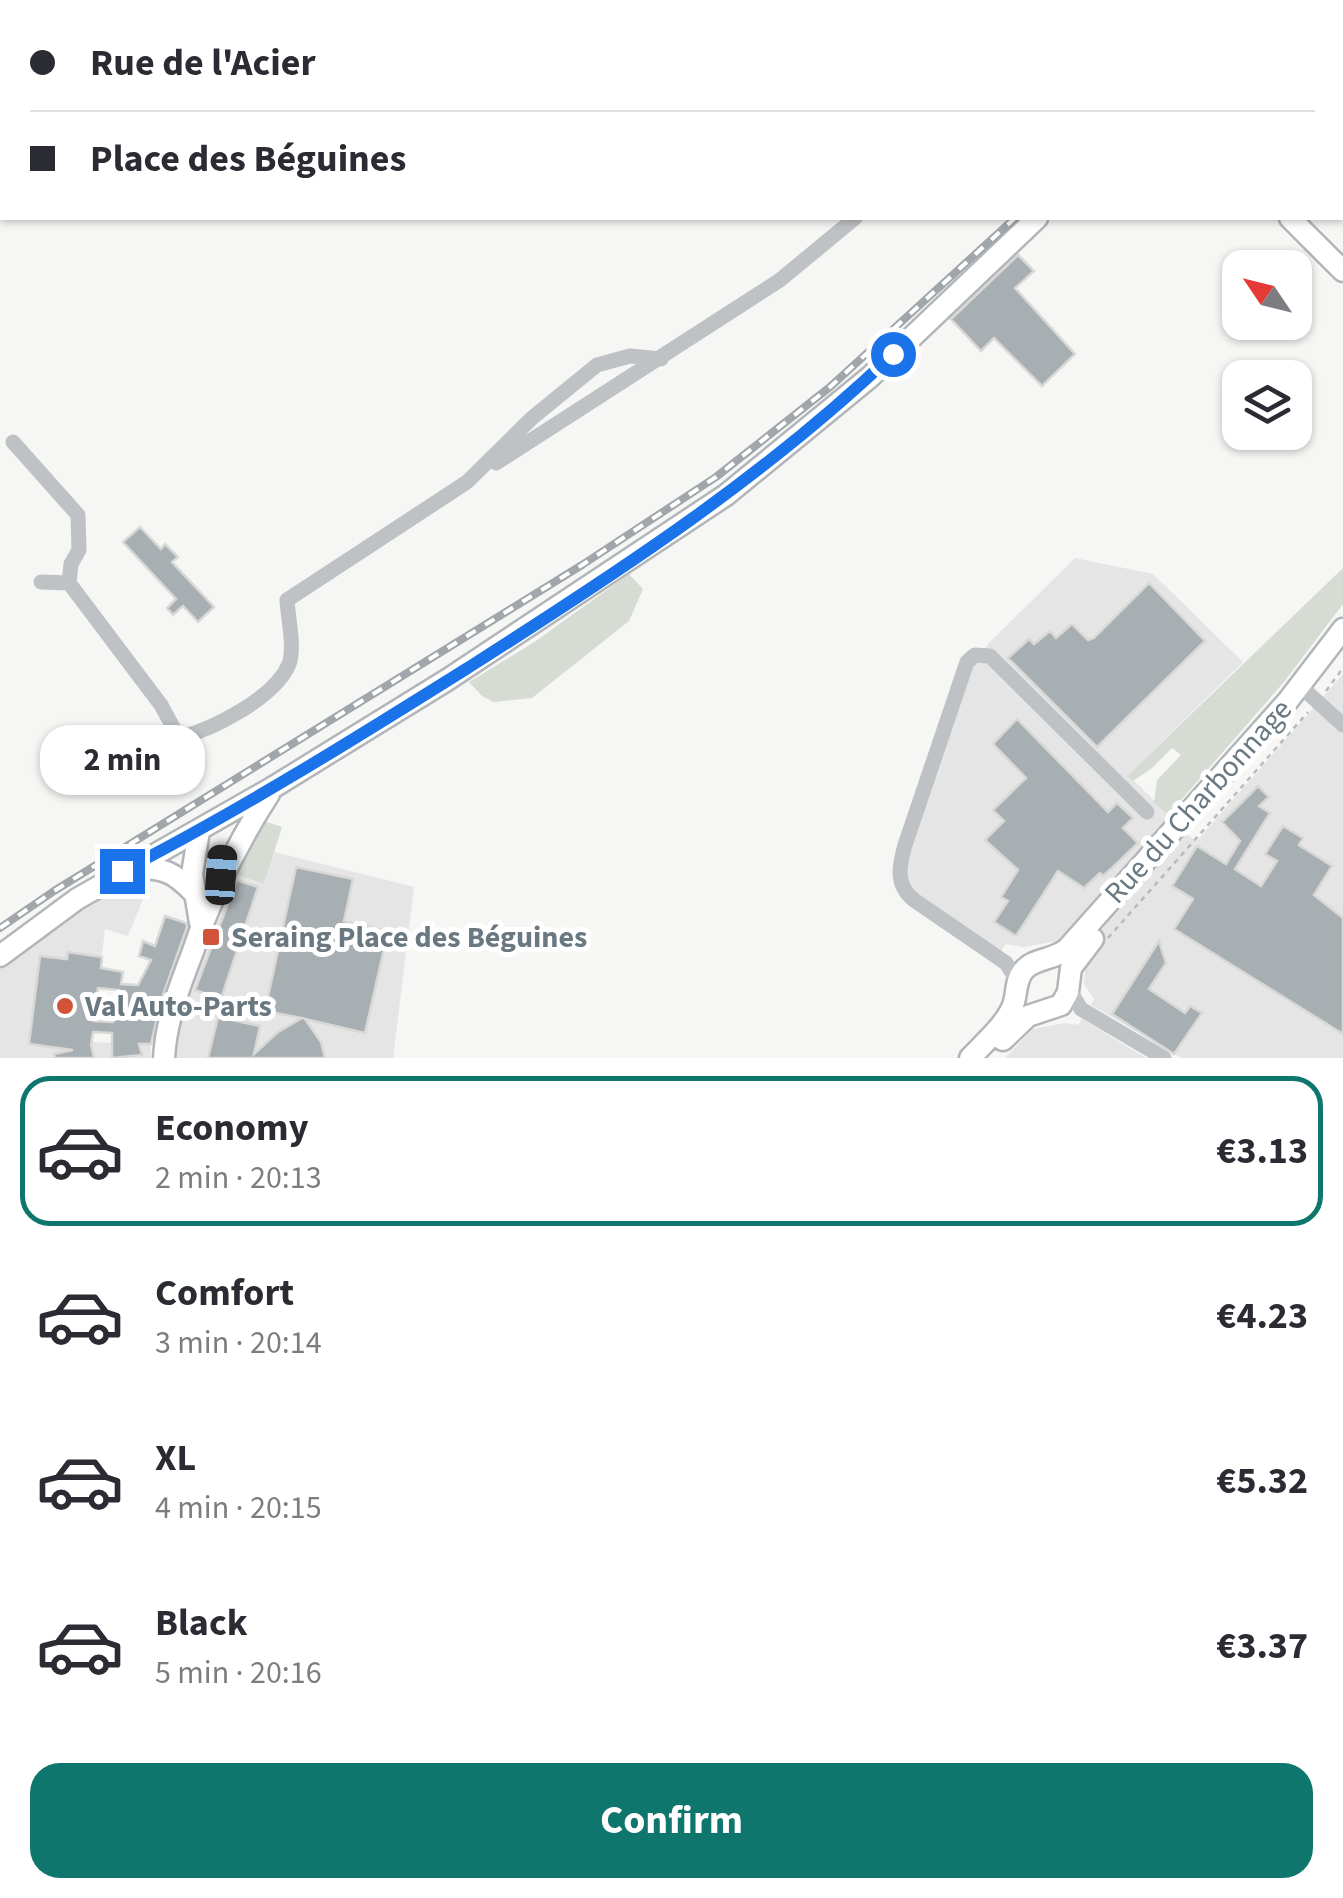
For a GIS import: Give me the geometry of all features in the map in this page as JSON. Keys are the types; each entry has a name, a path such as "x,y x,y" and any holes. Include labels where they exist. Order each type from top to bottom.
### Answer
{"main road":[{"path":"0,956 122,871 199,832 540,621 726,495 870,377 1035,220"},
{"path":"1292,220 1343,271"},
{"name":"Rue du Charbonnage","path":"970,1058 1009,1015 1022,972 1067,949 1287,702 1343,629"},
{"name":"Rue du Charbonnage","path":"987,1058 1018,1024 1065,999 1076,958 1315,699 1343,650"},
{"path":"164,1058 168,1025 200,923 221,875 272,788"},
{"path":"199,832 214,838 221,849 221,875"},
{"path":"199,832 192,863 200,923"},
{"path":"122,871 162,868 194,893"},
{"path":"1037,962 1058,966 1068,986"},
{"path":"1018,988 1026,1006 1048,1010"}],"street":[{"path":"14,442 78,515 78,550 71,564 70,583 161,705 179,738 260,698 278,680 290,662 287,600 780,280 853,220"},
{"path":"466,482 532,418 597,365 630,356 661,359"},
{"path":"42,582 70,583"},
{"path":"1018,988 1006,963 914,900 900,880 904,845 967,662 974,656 990,656 1147,812"},
{"path":"1315,699 1343,724"},
{"path":"1006,963 1037,962"},
{"path":"1068,986 1081,1008 1164,1058"},
{"path":"1048,1010 1081,1008"}],"path":[{"path":"1100,946 1343,668"}],"shaded area":[{"path":"1075,558 1153,574 1243,662 1128,775 1196,842 1343,674 1343,1058 1182,1058 1091,1005 1094,999 1084,984 1085,971 1053,942 1023,947 1006,944 1000,952 912,891 906,882 905,868 970,672 989,643"},
{"path":"1343,568 1343,604 1284,682 1168,815 1154,802 1157,780 1181,755 1172,748 1133,781 1127,776"},
{"path":"629,574 643,589 629,621 532,698 494,702 469,682 536,641"},
{"path":"264,821 282,827 264,884 232,873"},
{"path":"274,852 414,887 393,1058 173,1058 182,1007 232,873 264,884"},
{"path":"152,877 128,936 105,929 91,1042 151,1045 150,1058 0,1058 0,966 123,879"},
{"path":"1082,1019 1146,1058 1005,1058 1033,1029 1065,1023 1078,1025"}],"building":[{"path":"1018,255 1034,271 1015,288 1075,354 1042,386 994,338 981,351 951,319"},
{"path":"140,527 161,549 165,544 178,557 172,562 214,607 198,622 183,606 173,615 167,608 176,599 123,542"},
{"path":"1149,583 1205,641 1097,747 1008,658 1029,639 1034,644 1050,631 1056,638 1072,624 1088,640 1094,638"},
{"path":"1017,719 1108,812 1117,803 1133,818 1123,828 1138,843 1084,888 1058,871 1016,936 994,922 1008,901 1001,897 1018,870 985,840 1004,821 993,810 1026,778 993,744"},
{"path":"1258,786 1269,797 1259,806 1270,813 1235,869 1261,886 1277,861 1265,854 1283,826 1303,838 1299,845 1332,866 1314,895 1343,918 1343,1034 1174,929 1193,899 1172,886 1197,846 1226,864 1240,841 1222,822"},
{"path":"296,867 353,879 344,921 388,931 365,1033 305,1019 321,1042 325,1058 208,1058 218,1017 260,1026 254,1054 278,1032 302,1018 265,1011"},
{"path":"237,880 258,887 221,999 195,990"},
{"path":"165,916 186,923 151,1044 139,1044 142,1055 112,1058 112,1033 93,1032 94,1058 55,1058 54,1054 73,1050 29,1044 40,956 67,959 68,952 102,957 101,968 123,972 121,984 138,985 151,960 139,956 143,941 155,946","holes":["98,988 119,990 113,1022 94,1021"]},
{"path":"1159,941 1166,963 1149,989 1185,1013 1190,1006 1202,1013 1174,1054 1112,1014"}],"railway":[{"path":"0,928 582,565 716,477 830,387 1013,220"}],"place":[{"name":"Seraing Place des Béguines","path":"211,937"},
{"name":"Val Auto-Parts","path":"65,1006"}],"route":[{"path":"122,871 199,832 272,788 613,573 768,463 893,354"}]}
